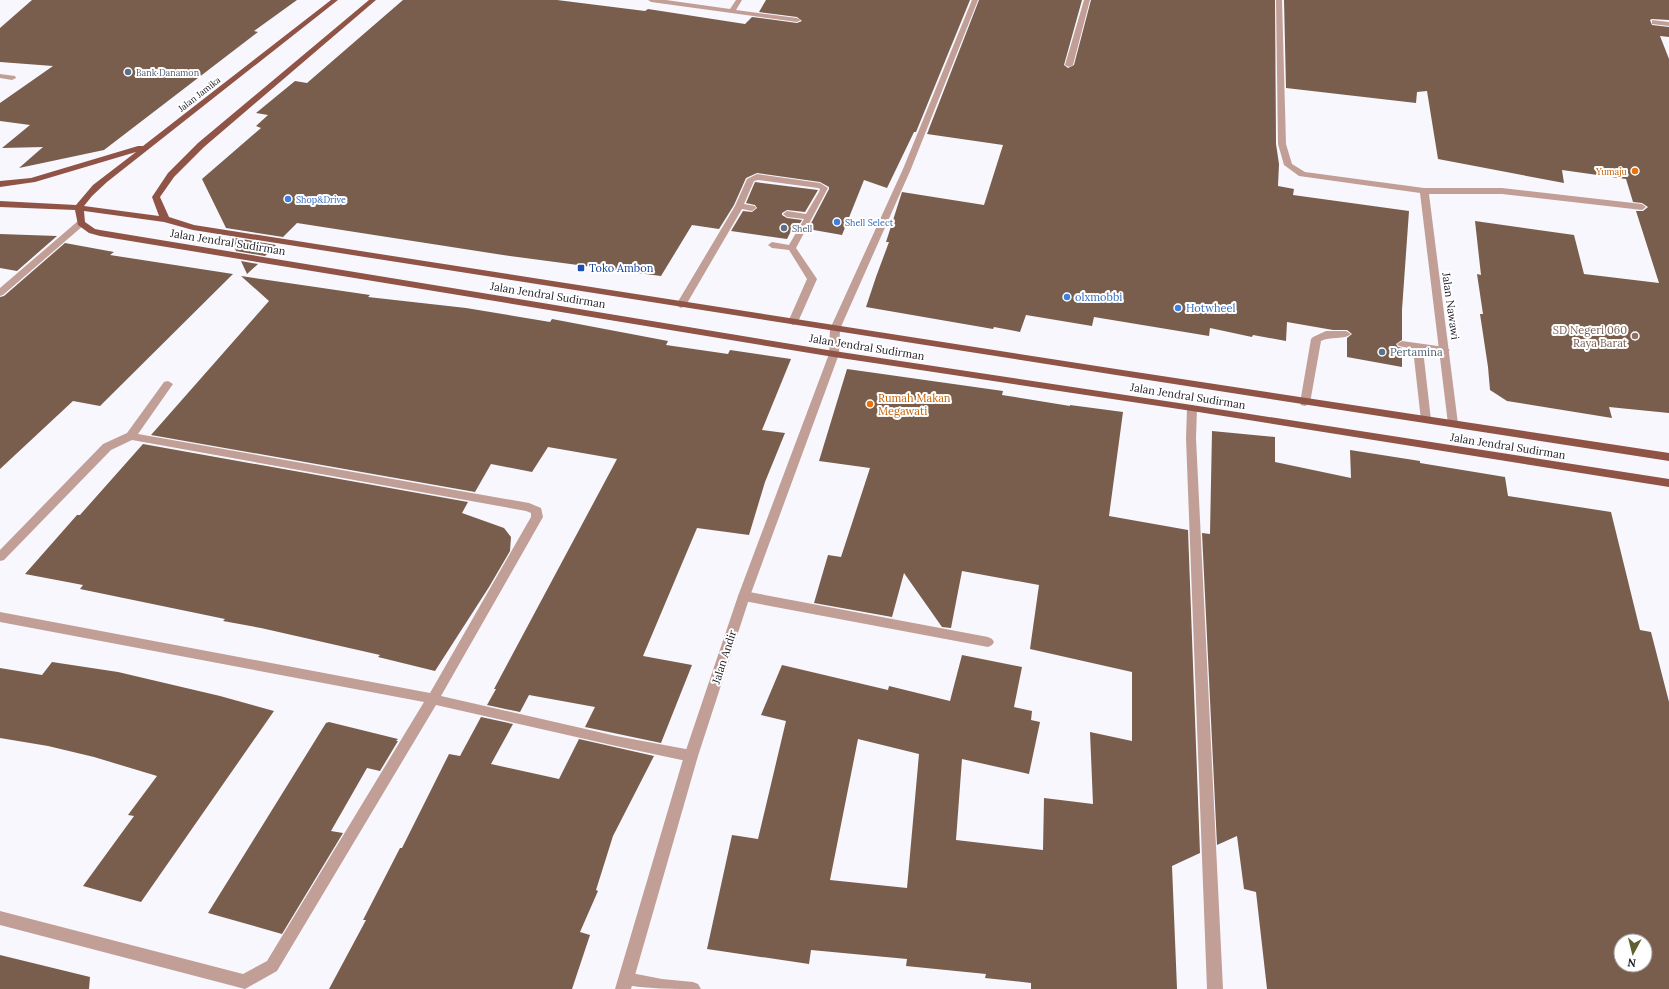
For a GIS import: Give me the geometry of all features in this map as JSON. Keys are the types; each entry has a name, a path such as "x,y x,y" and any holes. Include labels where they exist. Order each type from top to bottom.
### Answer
{"main road":[{"name":"Jalan Jamika","path":"79,208 82,202 94,189 335,0"},
{"path":"165,219 156,197 171,175 201,145 372,0"},
{"path":"0,184 32,180 147,146"},
{"name":"Jalan Jendral Sudirman","path":"0,204 79,208 165,219 193,227 793,322 1305,403 1669,457"},
{"path":"79,208 81,223"},
{"name":"Jalan Jendral Sudirman","path":"81,223 92,231 100,233 834,354 1192,408 1669,483"}],"street":[{"path":"651,0 797,20"},
{"path":"732,11 739,0"},
{"path":"835,328 907,169 975,0"},
{"path":"1069,65 1087,0"},
{"path":"1280,0 1282,144 1288,164 1302,174 1424,191 1502,191 1642,207"},
{"path":"1655,22 1669,24"},
{"path":"0,76 12,78"},
{"path":"681,304 738,206 753,177 820,186 824,188 792,248"},
{"name":"Jalan Nawawi","path":"1424,191 1445,350 1453,424"},
{"path":"738,206 752,208"},
{"path":"787,214 808,217"},
{"path":"0,293 81,223"},
{"path":"720,237 731,239"},
{"path":"772,245 792,248 812,279 793,322"},
{"name":"Jalan Andir","path":"625,984 692,756 744,596 834,354 835,328"},
{"path":"1305,403 1316,339 1326,334 1346,334"},
{"path":"1402,344 1445,350"},
{"path":"1418,346 1426,420"},
{"path":"0,558 106,448 131,436 168,384"},
{"path":"1192,408 1191,438 1215,989"},
{"path":"0,918 244,982 272,966 433,699 537,517 537,511 529,508 131,436"},
{"path":"744,596 988,642"},
{"path":"0,617 433,699 616,741 692,756"},
{"path":"625,984 693,989"}],"building":[{"path":"32,0 297,0 254,31 258,32 104,150 19,168 43,147 2,148 30,125 0,121 0,103 53,66 0,62 0,28"},
{"path":"403,0 557,0 645,11 648,9 745,24 752,17 797,23 802,21 797,17 759,12 766,0 970,0 916,132 914,132 887,188 864,180 842,235 808,229 829,187 820,182 757,173 746,178 734,205 719,229 692,225 661,276 503,255 297,223 283,237 226,228 202,179 261,128 256,126 268,115 256,113 295,81 307,83"},
{"path":"979,0 1082,0 1064,65 1068,68 1074,65 1091,0 1275,0 1276,144 1279,164 1278,186 1294,189 1293,195 1409,211 1402,310 1402,340 1396,344 1398,347 1402,348 1402,367 1347,357 1347,338 1352,334 1347,330 1333,330 1287,322 1286,341 1253,335 1252,337 1210,328 1209,336 1094,317 1092,326 1026,315 1020,332 994,327 993,329 866,307 889,242 886,242 902,192 984,205 1003,145 927,134"},
{"path":"1284,0 1669,0 1669,20 1650,20 1652,25 1669,27 1669,37 1660,36 1669,59 1669,413 1609,407 1612,418 1507,401 1490,390 1480,314 1483,314 1477,274 1481,275 1475,221 1574,235 1584,274 1659,283 1636,211 1643,211 1648,207 1642,203 1633,202 1626,179 1562,170 1564,183 1438,159 1427,91 1417,92 1416,103 1286,88"},
{"path":"755,182 818,190 805,212 787,210 782,213 782,215 787,218 802,220 797,228 793,227 787,239 731,231 743,211 752,212 757,208 755,205 746,203"},
{"path":"0,234 57,236 17,271 0,268"},
{"path":"230,237 276,245 265,256 236,251"},
{"path":"65,243 114,252 110,255 233,274 100,406 73,401 0,469 0,297 4,296"},
{"path":"241,261 258,264 247,274"},
{"path":"241,276 370,295 368,297 466,308 550,322 552,319 668,341 666,345 728,354 730,350 791,359 762,430 785,433 765,482 749,535 697,528 643,656 692,665 661,743 585,727 595,707 529,695 520,712 487,705 496,689 494,689 617,459 548,447 532,472 491,464 475,492 151,435 269,301"},
{"path":"847,369 1003,391 1002,395 1070,406 1123,412 1109,516 1188,530 1200,853 1172,866 1177,989 1031,989 1031,983 985,978 986,974 906,966 907,959 811,950 809,964 707,949 732,835 758,839 786,721 761,715 782,665 888,690 889,686 950,701 962,655 1022,667 1014,707 1032,711 1031,720 1040,722 1029,774 962,759 956,840 1043,850 1044,798 1093,804 1090,732 1132,741 1132,672 1030,649 1039,585 962,571 951,628 942,627 904,573 892,617 814,603 828,555 841,557 870,468 819,461","holes":["858,739 919,754 907,888 830,880"]},
{"path":"1212,431 1275,437 1275,462 1351,478 1350,450 1505,477 1508,496 1611,512 1640,630 1651,632 1669,702 1669,989 1267,989 1256,892 1244,889 1237,836 1217,845 1202,533 1210,534"},
{"path":"143,444 468,502 462,513 504,528 511,537 510,551 489,587 435,671 378,657 380,655 261,628 223,621 225,619 80,589 83,585 25,574"},
{"path":"52,662 118,672 220,696 274,711 141,902 83,886 134,816 128,815 157,776 94,757 48,746 0,738 0,668 42,675"},
{"path":"481,717 513,724 491,764 559,779 579,739 654,756 613,836 596,890 598,891 580,932 590,935 572,989 329,989 366,920 363,920 400,848 402,848 449,754 460,756"},
{"path":"329,722 398,739 396,741 398,741 380,771 367,768 331,831 343,833 282,934 208,913 326,723"},
{"path":"0,955 90,977 89,989 0,989"}],"place":[{"name":"Bank Danamon","path":"128,72"},
{"name":"Yumaju","path":"1635,171"},
{"name":"Shop&Drive","path":"288,199"},
{"name":"Shell Select","path":"837,222"},
{"name":"Shell","path":"784,228"},
{"name":"Toko Ambon","path":"581,268"},
{"name":"olxmobbi","path":"1067,297"},
{"name":"Hotwheel","path":"1178,308"},
{"name":"SD Negeri 060 Raya Barat","path":"1635,336"},
{"name":"Pertamina","path":"1382,352"},
{"name":"Rumah Makan Megawati","path":"870,404"}]}
